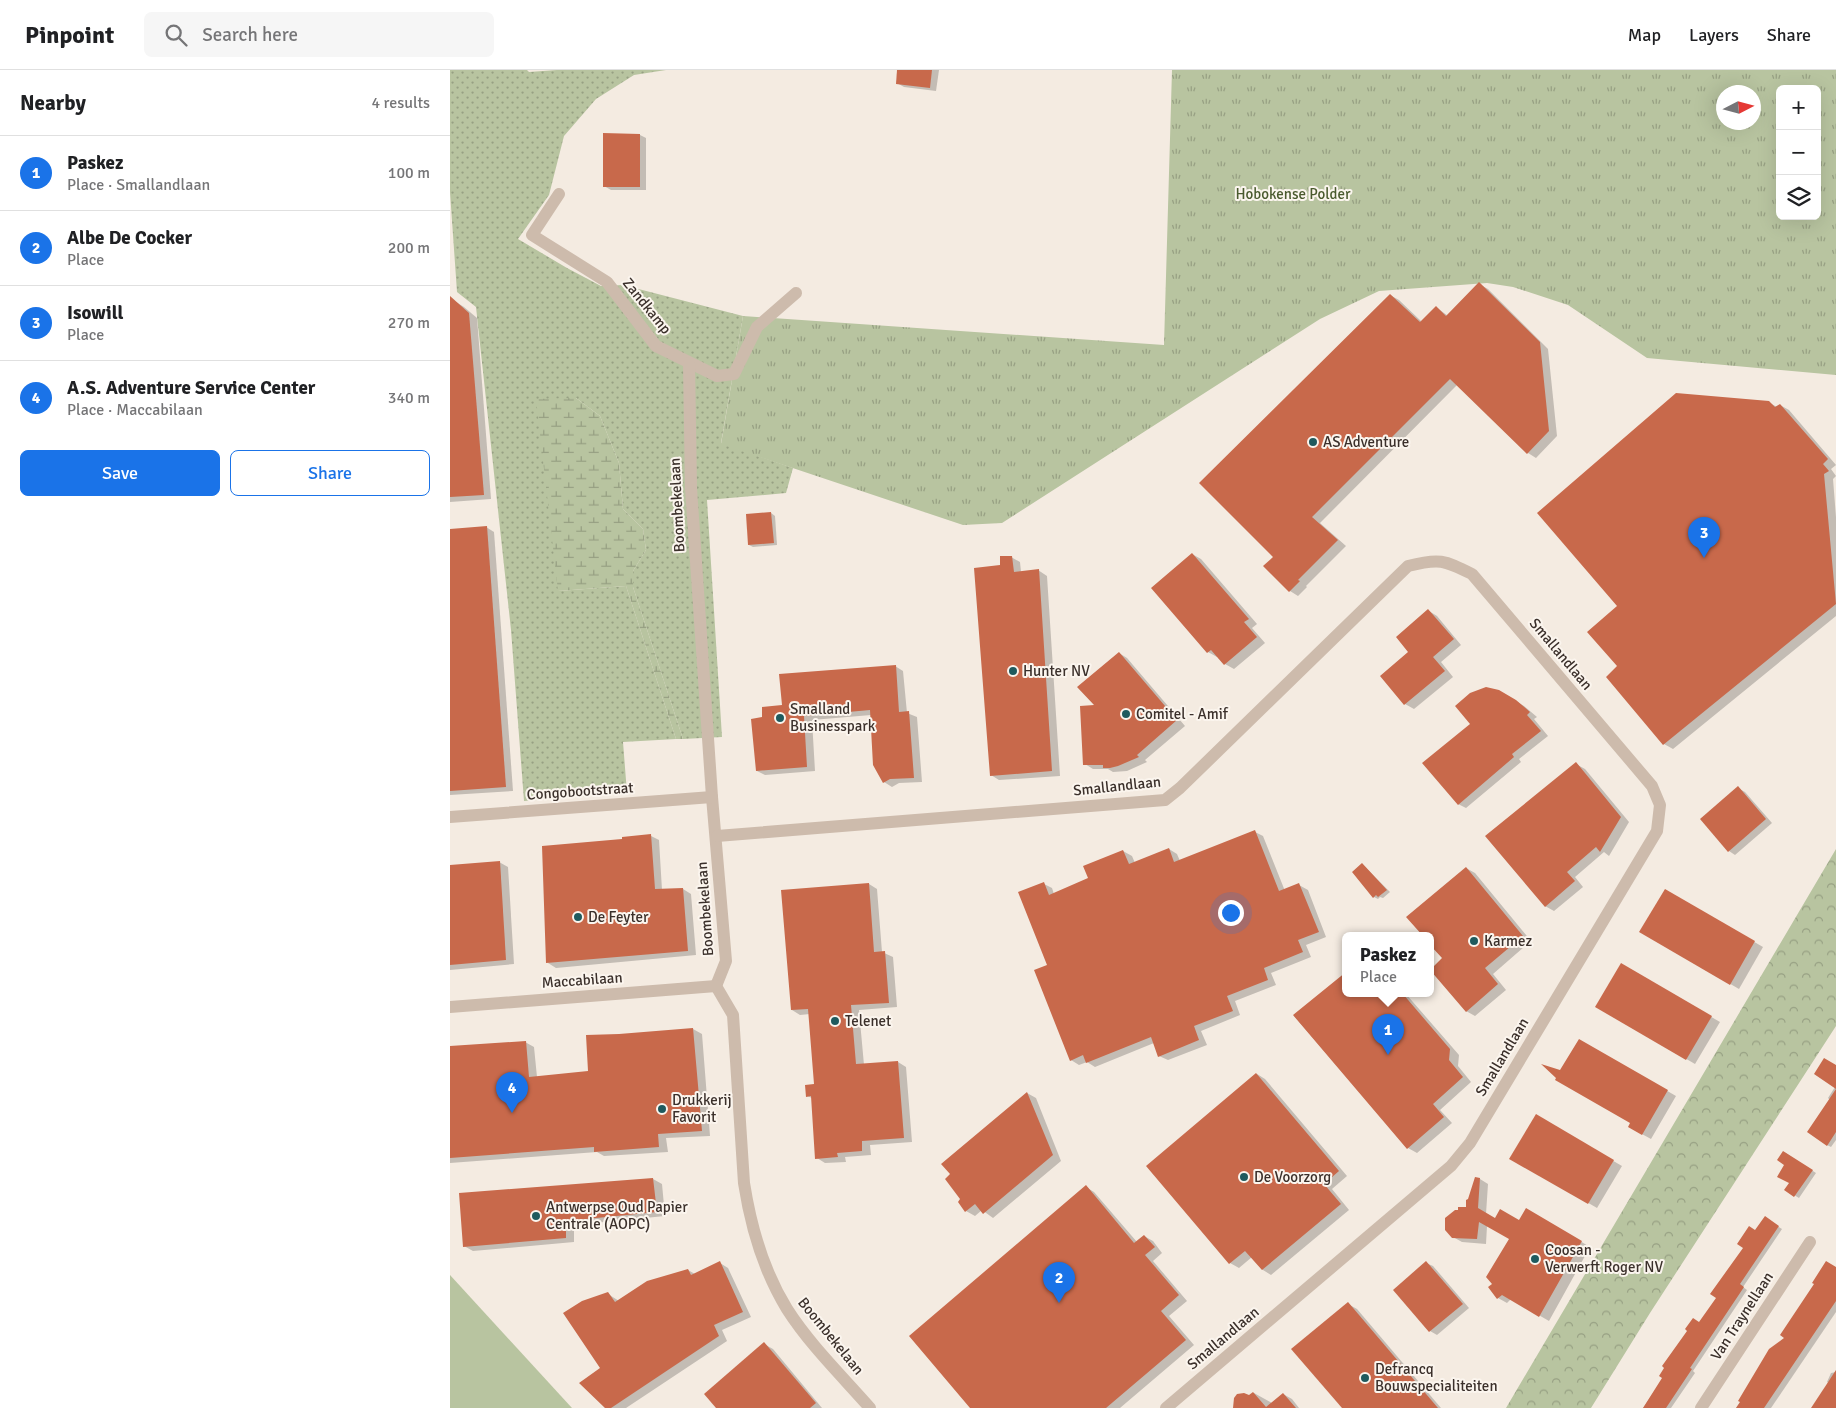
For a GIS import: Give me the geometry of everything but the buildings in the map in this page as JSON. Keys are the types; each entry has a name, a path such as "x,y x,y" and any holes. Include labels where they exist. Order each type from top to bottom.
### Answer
{"street":[{"name":"Zandkamp","path":"559,194 532,235 606,282 656,346 717,376 734,374 757,327 796,293"},
{"name":"Boombekelaan","path":"689,363 691,488 712,797 717,836 726,961 716,986 733,1015 744,1184 748,1210 764,1262 775,1288 796,1322 870,1408"},
{"name":"Smallandlaan","path":"717,836 1165,800 1180,788 1408,566 1427,561 1447,562 1472,574 1652,786 1660,805 1657,831 1470,1143 1451,1166 1166,1408"},
{"name":"Congobootstraat","path":"450,817 712,797"},
{"name":"Maccabilaan","path":"450,1007 716,986"},
{"name":"Van Traynellaan","path":"1701,1408 1810,1242"}],"green space":[{"path":"450,70 527,70 529,72 557,70 666,70 634,75 596,99 564,136 549,195 518,239 601,286 623,285 743,316 721,443 793,468 786,493 707,500 722,737 683,739 633,587 633,571 646,550 643,529 623,509 619,463 600,416 576,398 558,591 626,586 676,739 623,742 627,793 524,801 511,630 476,307 457,292 450,192"},
{"name":"Hobokense Polder","path":"1172,70 1836,70 1836,375 1647,358 1568,305 1513,287 1487,283 1379,291 1320,319 1002,523 963,525 721,444 743,316 1164,345"},
{"path":"576,398 600,416 619,463 623,509 643,529 646,550 633,571 633,587 683,739 676,739 626,586 558,591 536,399"},
{"path":"1836,849 1836,1026 1650,1313 1591,1408 1506,1408"},
{"path":"450,1275 572,1408 450,1408"}],"place":[{"name":"AS Adventure","path":"1313,442"},
{"name":"Isowill","path":"1704,558"},
{"name":"Hunter NV","path":"1013,671"},
{"name":"Comitel - Amif","path":"1126,714"},
{"name":"Smalland Businesspark","path":"780,718"},
{"name":"De Feyter","path":"578,917"},
{"name":"Karmez","path":"1474,941"},
{"name":"Telenet","path":"835,1021"},
{"name":"Paskez","path":"1388,1055"},
{"name":"Drukkerij Favorit","path":"662,1109"},
{"name":"A.S. Adventure Service Center","path":"512,1113"},
{"name":"De Voorzorg","path":"1244,1177"},
{"name":"Antwerpse Oud Papier Centrale (AOPC)","path":"536,1216"},
{"name":"Coosan - Verwerft Roger NV","path":"1535,1259"},
{"name":"Albe De Cocker","path":"1059,1303"},
{"name":"Defrancq Bouwspecialiteiten","path":"1365,1378"}]}
